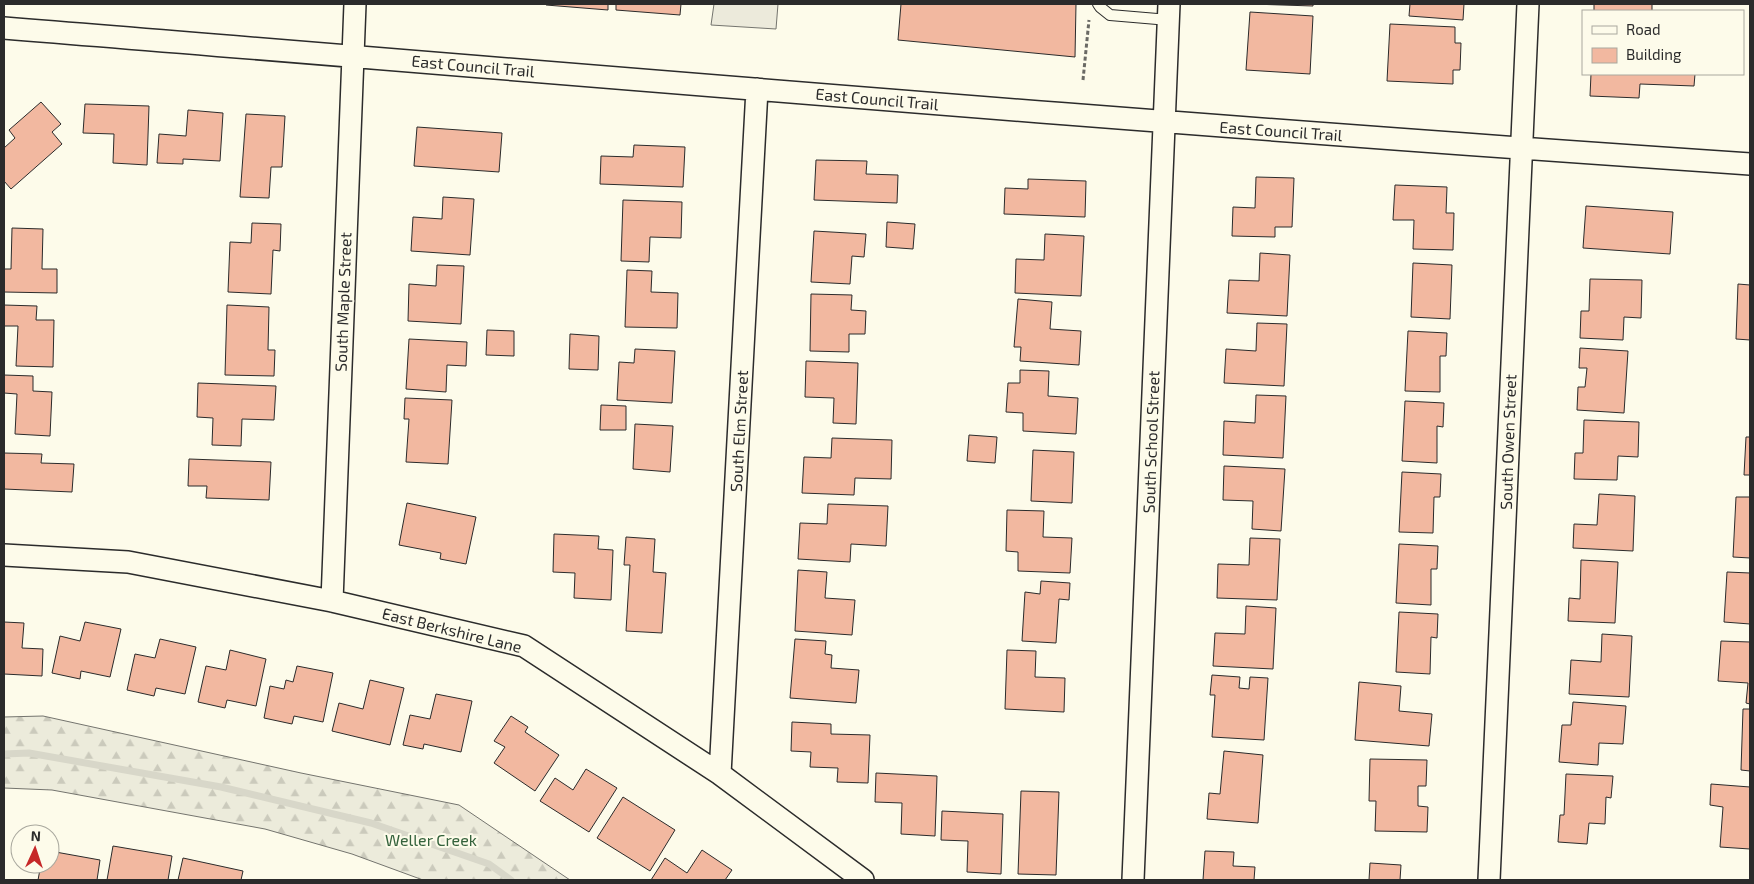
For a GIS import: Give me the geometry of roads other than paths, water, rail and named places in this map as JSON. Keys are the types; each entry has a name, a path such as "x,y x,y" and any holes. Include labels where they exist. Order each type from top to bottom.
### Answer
{"street":[{"name":"South Maple Street","path":"332,601 355,4"},
{"name":"South Owen Street","path":"1489,880 1520,148 1528,4"},
{"name":"South School Street","path":"1133,880 1169,12"},
{"name":"East Council Trail","path":"4,28 1165,122 1750,164"},
{"name":"South Elm Street","path":"720,774 757,89"},
{"name":"East Berkshire Lane","path":"4,555 128,562 332,601 524,646 720,774 863,880"}],"lane":[{"path":"1098,4 1110,15 1169,12"}],"waterway":[{"name":"Weller Creek","path":"4,754 29,753 221,787 371,823 489,864 511,880"}]}
